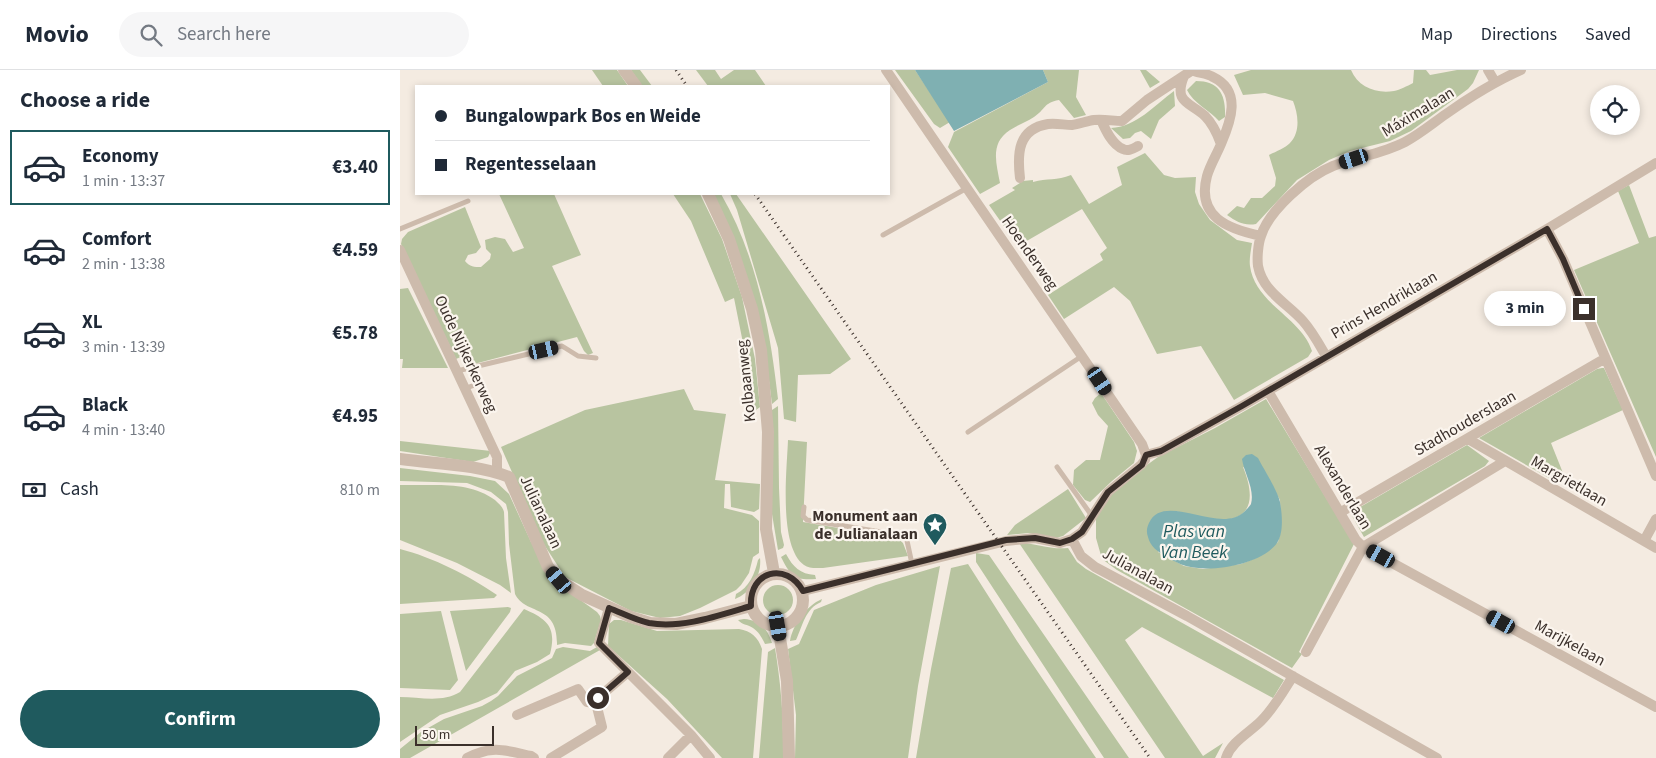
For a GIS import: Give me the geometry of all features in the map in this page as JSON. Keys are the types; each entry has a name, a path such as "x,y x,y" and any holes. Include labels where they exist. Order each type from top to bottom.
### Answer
{"street":[{"path":"624,70 635,85"},
{"name":"Hoenderweg","path":"886,70 1083,356 1142,444 1146,455"},
{"path":"1488,70 1495,82"},
{"name":"Máximalaan","path":"1326,356 1293,310 1276,298 1266,284 1258,266 1260,236 1269,219 1298,189 1332,166 1372,155 1405,142 1495,82 1521,70"},
{"path":"1189,72 1181,84 1182,97 1186,104 1197,110 1210,122 1215,128 1222,144"},
{"path":"1020,178 1020,150 1026,134 1037,127 1047,124 1072,125 1093,120 1122,121 1147,100 1189,72 1213,76 1226,88 1233,104 1231,121 1208,174 1205,187 1207,202 1217,218 1226,226 1260,236"},
{"path":"1100,120 1115,143 1123,150 1129,150 1138,146"},
{"name":"Prins Hendriklaan","path":"1146,455 1161,451 1268,391 1547,229 1656,163"},
{"name":"Kolbaanweg","path":"708,195 730,239 752,309 761,350 768,432 766,529 774,573"},
{"path":"1547,229 1563,259 1604,359 1656,476"},
{"name":"Oude Nijkerkerweg","path":"400,250 498,457 498,473"},
{"name":"Stadhouderslaan","path":"1341,512 1604,359"},
{"name":"Alexanderlaan","path":"1268,391 1356,540 1363,547 1306,652"},
{"name":"Margrietlaan","path":"1468,438 1656,548"},
{"path":"803,591 1006,540 1035,538 1060,543 1072,539 1082,532 1108,492 1142,465 1146,455"},
{"name":"Julianalaan","path":"400,459 498,473 509,477 548,567 559,580 570,588 609,608 650,623 676,624 751,606"},
{"path":"1363,547 1505,461"},
{"path":"1644,541 1656,519"},
{"name":"Julianalaan","path":"1072,539 1081,556 1095,566 1437,758"},
{"name":"Marijkelaan","path":"1363,547 1656,707"},
{"path":"774,573 783,573 792,577 803,591 804,601 802,610 788,624 778,626 764,623 754,613 751,606 750,597 753,588 765,576 774,573"},
{"path":"609,608 599,643 691,735 710,758"},
{"path":"778,626 786,681 789,758"},
{"path":"551,758 602,727 596,703 598,698 628,672"},
{"path":"1226,758 1229,749 1260,722 1279,700 1293,676"},
{"path":"517,715 578,689 586,702 596,703"},
{"path":"668,758 691,735"},
{"path":"466,758 495,748 534,758"}],"lane":[{"path":"883,235 967,188"},
{"path":"400,229 468,201"},
{"path":"457,371 562,346 578,356 596,358"},
{"path":"968,432 1083,356"},
{"path":"466,388 481,383"},
{"path":"1057,468 1092,516"},
{"path":"804,507 803,516 807,520 906,536 912,564"}],"green space":[{"path":"592,70 617,70 627,85 602,85"},
{"path":"631,70 640,70 651,85 641,85"},
{"path":"696,70 715,70 721,79 734,70 755,70 765,85 707,85"},
{"path":"895,70 915,70 950,122 940,128 934,124"},
{"path":"1043,70 1079,70 1076,97 1086,115 1074,118 1059,100 1050,103 1034,117 1010,130 999,141 997,147 996,160 1000,183 980,194 948,147 954,132 1048,82"},
{"path":"1140,70 1146,70 1160,82 1150,88"},
{"path":"1251,70 1351,70 1363,85 1374,90 1387,92 1399,90 1413,83 1414,70 1426,70 1430,75 1457,70 1479,70 1468,89 1411,131 1390,141 1350,151 1329,160 1297,180 1256,224 1248,224 1234,220 1227,215 1237,206 1244,208 1251,198 1262,198 1275,186 1276,178 1269,155 1290,143 1297,128 1296,111 1293,101 1265,93 1243,95 1234,75"},
{"path":"1196,81 1211,84 1220,91 1223,96 1225,117 1219,121 1190,95 1187,90"},
{"path":"1174,91 1175,106 1159,120 1151,139 1141,131 1135,133 1130,138 1123,139 1111,128 1120,127 1137,120"},
{"path":"1145,153 1164,175 1175,178 1196,177 1195,192 1199,204 1210,220 1237,240 1252,243 1250,266 1260,291 1298,329 1312,351 1308,357 1234,400 1201,346 1157,354 1130,301 1114,287 1064,319 1048,295 1103,260 1100,254 1107,248 1082,209 1018,246 989,205 1015,190 1012,188 1023,181 1033,180 1033,182 1071,175 1089,204 1122,185 1117,167"},
{"path":"1629,185 1649,238 1656,236 1656,457 1574,270 1639,243 1618,191"},
{"path":"499,195 554,195 581,255 552,266 593,353 588,355 584,351 577,337 474,364 463,356 456,359 401,244 402,239 408,232 465,207 481,247 476,253 468,255 465,261 469,264 474,267 481,267 490,259 491,254 486,249 485,240 495,237 505,239 513,252 524,248"},
{"path":"674,195 700,195 722,239 742,297 755,359 760,407 752,413 747,363 734,298 725,302 691,221"},
{"path":"712,195 722,195 744,242 753,268 766,320 775,373 778,399 772,404 765,349"},
{"path":"730,195 737,195 851,359 830,374 798,375 796,422 784,419 778,348 737,210"},
{"path":"408,288 448,368 402,368 403,359 400,359 400,289"},
{"path":"1604,368 1623,410 1551,443 1563,473 1556,482 1479,438 1597,369"},
{"path":"684,389 694,410 726,414 715,480 760,484 759,509 754,512 731,507 730,484 725,484 724,508 752,515 759,521 759,553 753,557 749,573 736,590 680,616 660,618 631,611 565,577 543,543 501,447 585,410"},
{"path":"1101,393 1134,442 1137,451 1134,463 1090,502 1085,500 1073,485 1074,470 1086,460 1100,460 1108,426 1098,415 1092,403"},
{"path":"1266,399 1354,544 1299,652 1302,654 1292,668 1117,570 1102,559 1096,538 1096,518 1115,488 1158,457","holes":["1243,467 1269,480 1280,500 1281,530 1278,542 1256,558 1241,564 1203,569 1184,566 1158,552 1174,511 1216,520 1238,517 1244,512 1250,497"]},
{"path":"778,406 779,488 781,532 784,545 783,548 778,550 772,514 772,410"},
{"path":"788,440 807,442 803,522 897,538 903,543 908,556 823,568 811,568 804,565 796,555 790,542 787,525"},
{"path":"400,441 491,451 488,457 473,462 400,451"},
{"path":"1467,445 1489,461 1485,466 1364,537 1352,516 1355,510"},
{"path":"400,468 470,476 495,481 509,494 531,542 561,586 600,616 601,620 594,643 591,646 565,643 557,645 556,632 552,622 547,616 520,601 515,594 506,504 491,492 467,483 400,481"},
{"path":"400,485 449,485 462,487 474,489 495,500 504,512 506,558 511,593 500,585 457,563 400,540"},
{"path":"1068,489 1086,518 1063,536 1056,538 1028,533 1007,535 1015,525"},
{"path":"1019,543 1068,548 1077,562 1086,569 1284,680 1273,698 1142,627 1125,640 1203,756 1223,743 1215,758 1165,758"},
{"path":"400,549 450,568 497,595 494,598 400,604"},
{"path":"976,553 989,555 1129,758 1104,758 976,562"},
{"path":"786,554 791,563 798,569 815,575 816,579 803,579 794,576 781,557"},
{"path":"760,558 759,571 754,583 746,592 735,599 736,594 751,580"},
{"path":"968,564 1017,641 1096,758 916,758 951,568"},
{"path":"940,566 918,686 908,758 795,758 796,715 788,649 799,644 814,610 876,585"},
{"path":"778,585 789,589 793,600 789,611 778,615 767,611 763,600 767,589"},
{"path":"822,599 808,613 796,640 790,641 794,628 801,616"},
{"path":"511,608 510,612 466,671 450,611"},
{"path":"524,609 539,616 548,625 552,637 550,654 537,662 515,671 497,693 478,702 440,715 400,742 400,697 431,699 446,697 460,692"},
{"path":"441,611 458,680 450,690 400,688 400,614"},
{"path":"744,619 759,623 768,633 772,643 765,644 755,630 738,620"},
{"path":"614,620 621,620 657,631 739,629 754,635 762,649 753,758 722,758 667,699 608,646 609,624"},
{"path":"563,647 590,651 597,647 600,650 410,758 400,758 400,749 421,732 444,719 491,701 517,676 552,658 556,649"},
{"path":"775,648 782,703 783,758 759,758 768,652"}],"water":[{"path":"915,70 1043,70 1048,82 954,131"},
{"name":"Plas van Van Beek","path":"1252,454 1258,458 1280,502 1282,517 1281,534 1277,543 1270,551 1248,562 1222,568 1196,568 1183,565 1160,553 1149,540 1147,533 1149,523 1156,514 1167,511 1221,519 1233,518 1244,512 1251,504 1252,493 1242,459 1246,455"}],"railway":[{"path":"676,70 686,85"},
{"path":"756,195 1150,758"}],"place":[{"name":"Monument aan de Julianalaan","path":"935,546"}],"route":[{"path":"598,698 628,672 599,643 609,608 650,623 676,624 751,606 750,597 753,588 758,581 774,573 783,573 792,577 803,591 1006,540 1035,538 1050,542 1066,542 1082,532 1101,500 1119,482 1142,465 1146,455 1156,454 1242,406 1547,229 1563,259 1584,309"}]}
